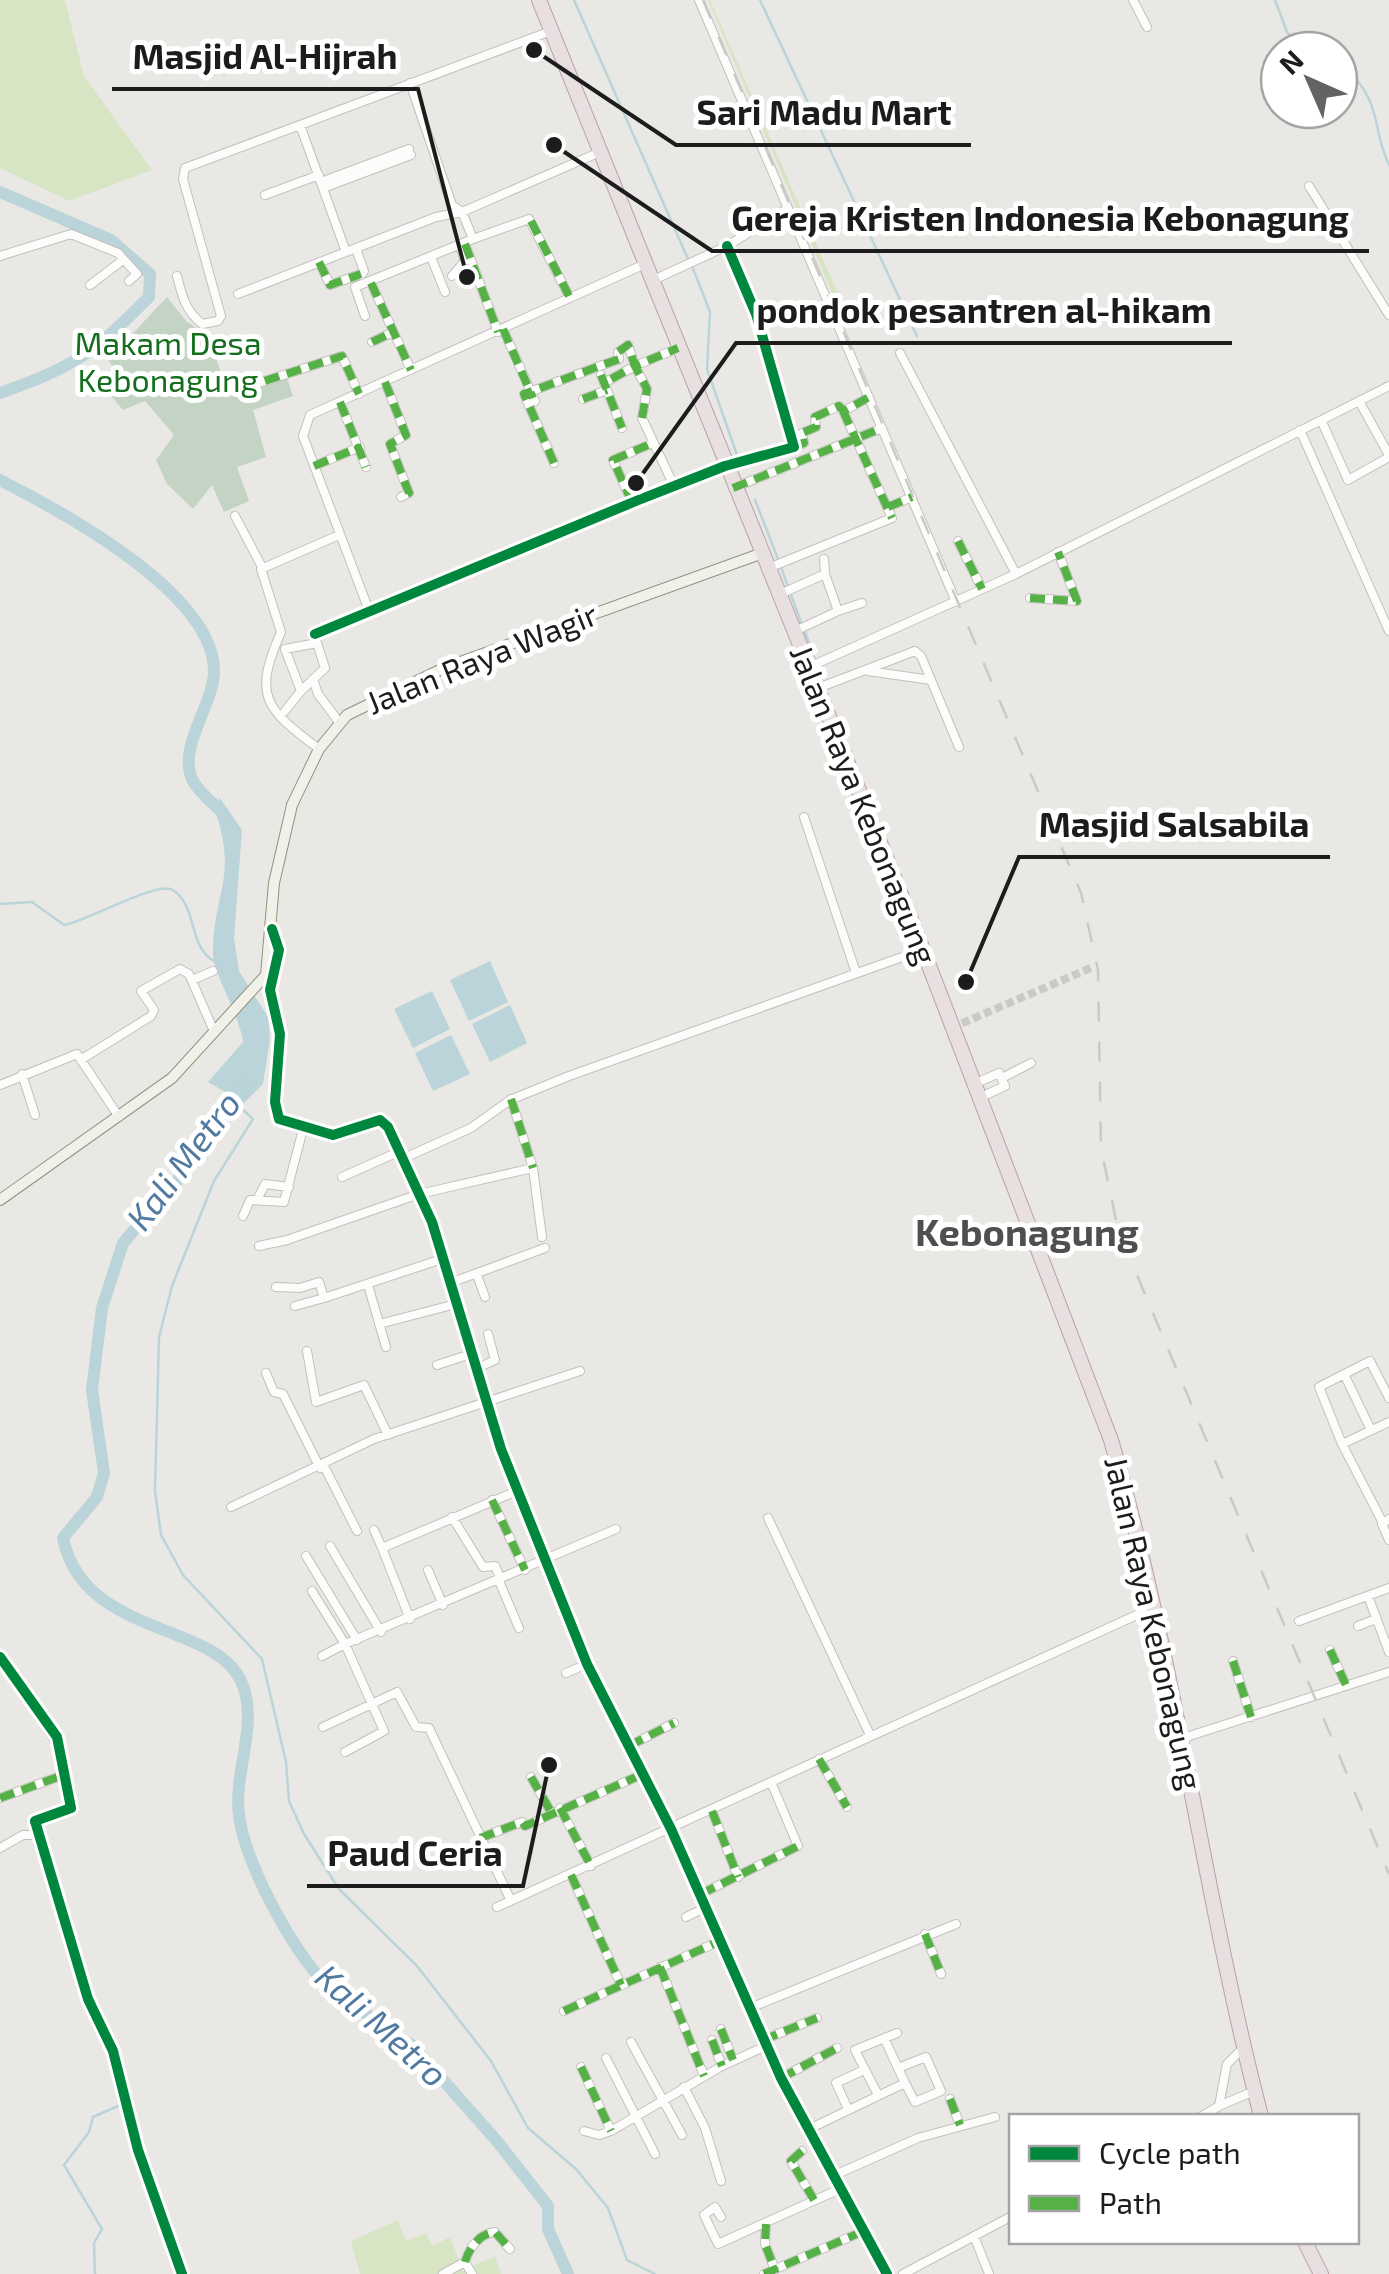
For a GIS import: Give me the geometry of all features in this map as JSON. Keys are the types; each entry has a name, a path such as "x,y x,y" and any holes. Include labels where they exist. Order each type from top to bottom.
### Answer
{"highway":[{"name":"Jalan Raya Kebonagung","path":"539,0 678,348 735,463 760,554 776,565 781,593 797,630 806,668 922,950 1112,1440 1154,1608 1243,2048 1261,2114"},
{"path":"1306,2244 1321,2274"}],"main road":[{"name":"Jalan Raya Wagir","path":"0,1200 183,1068 213,1029 260,983 270,964 272,895 284,830 296,792 318,750 339,722 362,704 444,668 760,554"}],"street":[{"path":"699,0 956,602"},
{"path":"1133,0 1147,27"},
{"path":"177,276 184,304 192,316 202,324 218,322 206,250 182,179 185,168 551,30"},
{"path":"410,83 452,205 462,212 465,261 452,276"},
{"path":"300,124 321,182 364,271 330,285 319,262"},
{"path":"266,195 321,182 410,152"},
{"path":"238,294 436,217 462,212 600,152"},
{"path":"1309,186 1389,315"},
{"path":"652,281 727,246 787,209"},
{"path":"365,316 354,290 529,219 570,298"},
{"path":"46,243 56,230"},
{"path":"0,256 71,234 124,260 137,274 130,281"},
{"path":"466,243 500,330 533,396"},
{"path":"727,246 756,314 794,446"},
{"path":"431,258 446,292"},
{"path":"90,286 124,260"},
{"path":"368,608 303,436 310,416 645,264"},
{"path":"360,274 412,370"},
{"path":"372,342 393,332"},
{"path":"554,463 524,396 533,396 619,359 618,352 627,344 646,387 642,418 674,486"},
{"path":"583,399 635,366 678,348"},
{"path":"900,353 1016,574"},
{"path":"242,388 342,356 358,394"},
{"path":"385,382 406,435 390,446 405,495 414,503"},
{"path":"604,383 622,428"},
{"path":"806,668 1016,574 1389,386"},
{"path":"843,411 869,396"},
{"path":"1327,490 1389,456 1359,401"},
{"path":"340,402 366,467"},
{"path":"314,634 368,608 632,502 735,463 804,443 802,433 816,427 815,417 838,406 858,438 892,518 776,565"},
{"path":"1322,422 1348,480"},
{"path":"743,484 882,428"},
{"path":"1300,430 1389,631"},
{"path":"290,442 303,436"},
{"path":"632,502 614,460 653,443"},
{"path":"314,466 360,447"},
{"path":"888,508 912,497"},
{"path":"235,516 262,567 280,632 268,655 267,693 281,719 318,750"},
{"path":"262,567 340,536"},
{"path":"958,541 982,590"},
{"path":"1030,598 1076,601 1058,552"},
{"path":"824,559 838,611"},
{"path":"781,593 825,574"},
{"path":"797,630 862,603"},
{"path":"286,711 307,685 325,668 317,643 285,649 307,685 339,722"},
{"path":"816,689 915,651 959,747"},
{"path":"863,670 931,680"},
{"path":"804,816 856,973"},
{"path":"272,928 279,950 270,990 280,1034 275,1102 279,1119 303,1129 332,1134 383,1121 419,1194 516,1491 587,1664 702,1894 781,2078 885,2271 872,2274"},
{"path":"342,1177 470,1128 512,1099 922,950"},
{"path":"82,1059 154,1013 141,996 142,989 180,969 192,980 213,1029"},
{"path":"192,980 213,971"},
{"path":"0,1085 76,1054 119,1117"},
{"path":"1004,1077 1031,1063"},
{"path":"999,1072 1004,1077 1005,1086 977,1091 999,1072"},
{"path":"22,1074 35,1114"},
{"path":"512,1099 532,1168 542,1237"},
{"path":"243,1216 248,1202 282,1204 303,1129"},
{"path":"258,1246 288,1240 419,1194 532,1168"},
{"path":"256,1200 265,1184 289,1187"},
{"path":"450,1284 543,1250"},
{"path":"295,1306 442,1259"},
{"path":"477,1275 485,1297"},
{"path":"276,1287 296,1289 319,1282 324,1298"},
{"path":"368,1285 386,1347"},
{"path":"379,1324 456,1304"},
{"path":"476,1369 496,1360 488,1334"},
{"path":"307,1351 316,1402 364,1384 388,1435"},
{"path":"437,1365 471,1354"},
{"path":"1389,1398 1370,1362 1319,1387 1318,1392 1342,1444 1386,1521 1389,1540"},
{"path":"231,1507 388,1435 580,1371"},
{"path":"266,1373 274,1392 283,1394 357,1531"},
{"path":"1344,1374 1371,1430"},
{"path":"1342,1444 1389,1422"},
{"path":"382,1548 516,1491"},
{"path":"492,1500 526,1570"},
{"path":"452,1517 483,1567 495,1566 519,1628"},
{"path":"768,1518 870,1734"},
{"path":"322,1656 616,1529"},
{"path":"374,1530 410,1620"},
{"path":"330,1546 381,1632"},
{"path":"306,1556 356,1640"},
{"path":"428,1570 443,1605"},
{"path":"1299,1621 1389,1588"},
{"path":"312,1591 344,1644 384,1732 345,1752"},
{"path":"1368,1596 1389,1652"},
{"path":"497,1907 1154,1608"},
{"path":"1358,1626 1376,1619"},
{"path":"1330,1650 1346,1686"},
{"path":"0,1657 57,1736 71,1808 35,1821 38,1835 88,1999 113,2050 138,2150 182,2274"},
{"path":"1233,1660 1250,1716"},
{"path":"566,1673 587,1664"},
{"path":"0,1677 10,1672"},
{"path":"1180,1739 1389,1672"},
{"path":"323,1727 397,1692 416,1727 428,1725 511,1901"},
{"path":"629,1746 674,1723"},
{"path":"819,1759 847,1807"},
{"path":"0,1798 66,1774"},
{"path":"480,1838 504,1826 522,1822 525,1826 644,1774"},
{"path":"531,1777 591,1866"},
{"path":"702,1894 798,1846 771,1782"},
{"path":"712,1811 738,1877"},
{"path":"0,1848 24,1835 38,1835"},
{"path":"570,1875 621,1985"},
{"path":"686,1917 707,1907"},
{"path":"750,2008 956,1924"},
{"path":"925,1934 940,1974"},
{"path":"564,2011 722,1940"},
{"path":"660,1968 704,2076"},
{"path":"584,2132 599,2135 611,2131 722,2066 817,2018"},
{"path":"720,2029 734,2060"},
{"path":"878,2095 855,2050 897,2033"},
{"path":"884,2038 898,2068 905,2083 915,2102 941,2089 926,2057 898,2068"},
{"path":"712,2040 722,2066"},
{"path":"630,2042 682,2135"},
{"path":"781,2078 837,2048"},
{"path":"1219,2106 1227,2064 1243,2048"},
{"path":"606,2058 654,2154"},
{"path":"581,2066 611,2131"},
{"path":"848,2109 836,2083 864,2070"},
{"path":"809,2129 905,2083"},
{"path":"684,2087 705,2128 721,2181"},
{"path":"1205,2114 1254,2091"},
{"path":"950,2099 960,2126"},
{"path":"835,2175 902,2144 995,2117"},
{"path":"802,2151 791,2161 814,2200"},
{"path":"721,2218 715,2207 704,2215 718,2244 842,2188"},
{"path":"904,2274 1009,2218"},
{"path":"766,2224 766,2244 775,2270"},
{"path":"764,2274 866,2230"},
{"path":"443,2274 465,2262 472,2246 490,2232 510,2249"},
{"path":"974,2236 989,2274"},
{"path":"465,2262 472,2274"}],"green space":[{"path":"0,0 65,0 84,76 152,170 69,201 0,168"},
{"path":"710,0 852,326 847,328"},
{"name":"Makam Desa Kebonagung","path":"167,297 187,322 208,335 228,393 286,375 293,396 253,410 266,457 237,467 249,501 224,512 212,485 193,509 167,484 156,460 174,435 145,401 123,410 107,391 123,380 108,360"},
{"path":"398,2220 406,2241 426,2233 432,2246 450,2237 463,2270 495,2256 501,2274 360,2274 351,2241"}],"water":[{"path":"220,798 242,830 234,938 239,971 268,1017 270,1038 263,1084 244,1103 208,1082 243,1042 213,954 225,868 214,808"},
{"path":"490,961 508,1002 469,1021 450,980"},
{"path":"432,991 450,1029 413,1048 394,1009"},
{"path":"510,1005 527,1043 490,1062 472,1024"},
{"path":"451,1035 470,1074 433,1091 415,1053"}],"waterway":[{"path":"574,0 688,259"},
{"path":"760,0 917,336"},
{"path":"1275,0 1286,30"},
{"path":"1359,84 1369,99 1389,165"},
{"name":"Kali Metro","path":"0,192 111,240 150,274 149,297 97,345 66,366 0,393"},
{"path":"692,266 710,312 707,369 738,458"},
{"name":"Kali Metro","path":"0,480 95,533 162,584 189,613 207,642 214,671 192,741 189,768 196,786 224,815"},
{"path":"755,500 778,559"},
{"path":"781,567 788,587"},
{"path":"791,595 802,625"},
{"path":"805,632 816,662"},
{"path":"0,904 32,902 64,925 153,891 173,890 187,907 201,947 216,962"},
{"name":"Kali Metro","path":"243,1085 177,1181 123,1243 102,1308 92,1390 104,1473 97,1497 63,1538 75,1570 95,1593 120,1611 203,1647 225,1661 240,1679 248,1711 239,1815 250,1856 283,1924 327,1985 412,2045 496,2140 548,2206 548,2229 568,2274"},
{"path":"239,1099 240,1107 253,1119 214,1181 172,1286 159,1337 155,1491 161,1535 183,1575 262,1659 286,1762 289,1801 304,1834 339,1889 417,1966 491,2061 528,2128 576,2169 608,2208 627,2260 655,2274"},
{"path":"23,1696 55,1749"},
{"path":"34,1844 45,1865"},
{"path":"95,2274 94,2243 102,2229 64,2165 89,2132 93,2117 125,2103"}],"tunnel":[{"path":"951,1028 1093,967"}],"railway":[{"path":"703,0 1081,893 1098,970 1101,1148 1118,1230 1389,1874"}],"marked path":[{"path":"531,221 570,298"},
{"path":"465,244 498,332"},
{"path":"319,262 330,285 361,274"},
{"path":"371,283 411,370"},
{"path":"503,329 533,398"},
{"path":"372,342 393,332"},
{"path":"554,463 524,394 619,359 618,352 628,345 635,366 604,383"},
{"path":"642,418 647,389 635,366 678,348"},
{"path":"243,388 342,356 359,394"},
{"path":"601,375 622,428"},
{"path":"385,382 406,435 390,444 409,493 401,497"},
{"path":"583,399 607,390"},
{"path":"794,447 804,443 802,433 816,427 815,417 839,406 844,411 869,397"},
{"path":"340,402 366,467"},
{"path":"843,411 892,518"},
{"path":"733,488 882,428"},
{"path":"632,502 613,460 653,443"},
{"path":"314,466 360,447"},
{"path":"888,507 912,497"},
{"path":"958,541 982,589"},
{"path":"1030,598 1077,601 1058,552"},
{"path":"511,1099 533,1168"},
{"path":"492,1500 525,1570"},
{"path":"1330,1650 1346,1685"},
{"path":"1233,1661 1251,1717"},
{"path":"629,1746 674,1723"},
{"path":"819,1759 847,1807"},
{"path":"0,1798 66,1774"},
{"path":"480,1838 522,1822 525,1826 643,1774"},
{"path":"531,1777 551,1812"},
{"path":"560,1808 591,1866"},
{"path":"712,1811 738,1877"},
{"path":"701,1894 798,1846"},
{"path":"571,1875 621,1985"},
{"path":"925,1934 941,1974"},
{"path":"564,2011 722,1940"},
{"path":"660,1967 704,2076"},
{"path":"763,2040 817,2018"},
{"path":"721,2029 733,2060"},
{"path":"712,2040 722,2066"},
{"path":"781,2078 837,2048"},
{"path":"581,2067 611,2131"},
{"path":"950,2099 960,2125"},
{"path":"802,2151 791,2161 814,2200"},
{"path":"766,2224 765,2244 775,2270"},
{"path":"764,2274 866,2230"},
{"path":"465,2262 476,2243 489,2233 495,2232 510,2249"}],"cycle path":[{"path":"315,634 725,466 794,447 756,314 727,246"},
{"path":"272,929 279,950 270,990 280,1034 275,1102 279,1119 333,1135 380,1120 388,1127 432,1222 501,1449 587,1664 671,1829 781,2078 887,2274"},
{"path":"0,1657 57,1737 71,1808 35,1821 88,1999 113,2051 138,2150 182,2274"}],"place":[{"name":"Sari Madu Mart","path":"534,50"},
{"name":"Gereja Kristen Indonesia Kebonagung","path":"554,145"},
{"name":"Masjid Al-Hijrah","path":"467,277"},
{"name":"pondok pesantren al-hikam","path":"636,483"},
{"name":"Masjid Salsabila","path":"966,982"},
{"name":"Paud Ceria","path":"549,1765"}],"district":[{"name":"Kebonagung","path":"1027,1233"}]}
